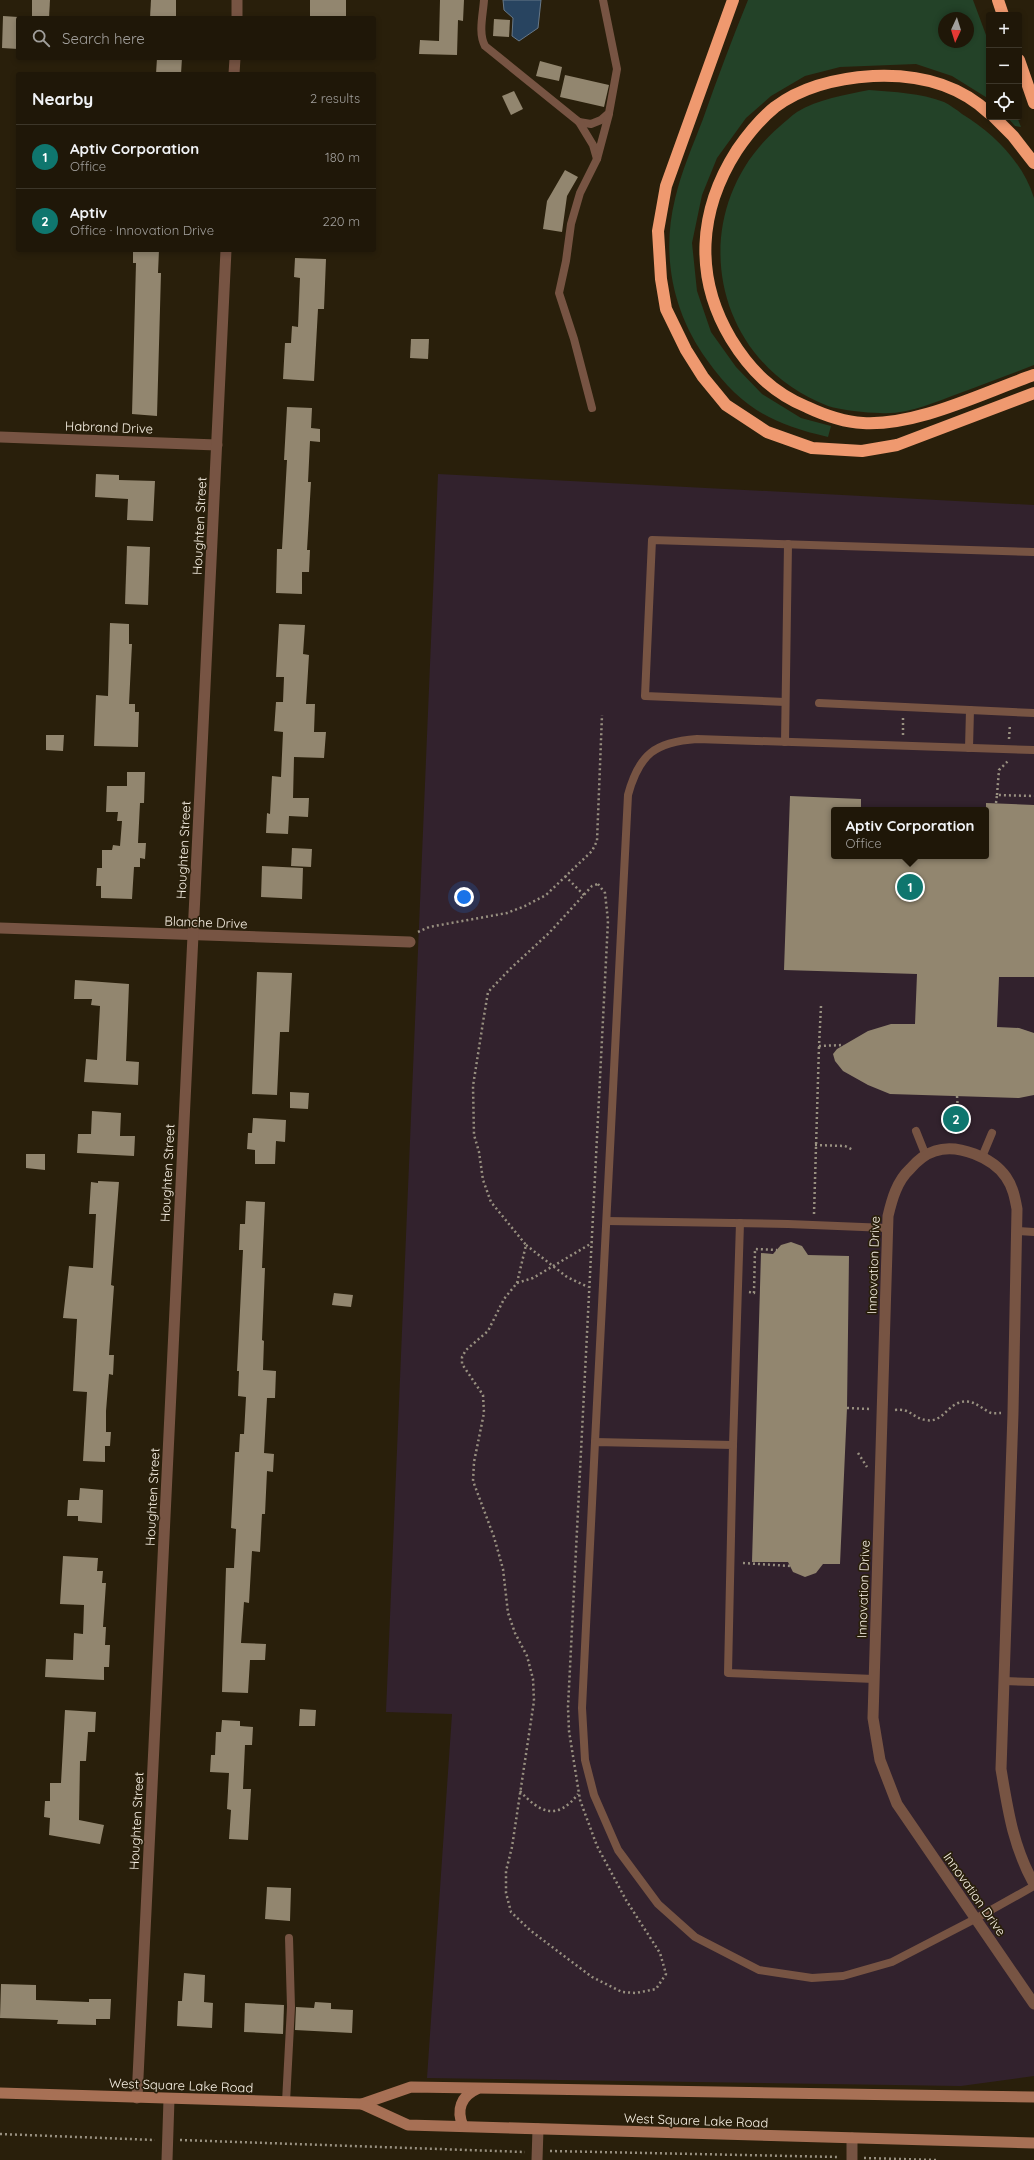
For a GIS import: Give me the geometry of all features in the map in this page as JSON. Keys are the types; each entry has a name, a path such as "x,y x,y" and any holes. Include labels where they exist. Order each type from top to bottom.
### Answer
{"highway":[{"path":"733,0 666,186 658,232 661,279 666,309 686,350 703,377 726,405 767,432 812,448 862,452 897,445 1034,393"},
{"path":"998,0 1002,12"},
{"path":"1022,68 1034,102"},
{"path":"986,110 981,105 950,86 915,77 855,77 826,83 796,95 777,106 760,120 744,139 718,183 706,224 705,266 712,300 726,330 741,355 764,382 789,400 827,416 862,423 911,420 1034,374"},
{"path":"997,120 1013,136 1034,163"}],"main road":[{"name":"West Square Lake Road","path":"0,2093 362,2104 411,2087 1034,2097"},
{"path":"463,2126 460,2119 460,2105 469,2092 477,2088"},
{"name":"West Square Lake Road","path":"362,2104 408,2125 1034,2143"}],"street":[{"path":"236,16 237,0"},
{"path":"234,72 235,60"},
{"name":"Houghten Street","path":"137,2098 218,445 226,252"},
{"name":"Habrand Drive","path":"0,437 218,445"},
{"name":"Blanche Drive","path":"0,928 410,942"},
{"name":"Innovation Drive","path":"1034,1885 1018,1851 1009,1822 1001,1769 1018,1231 1017,1209 1014,1192 1006,1177 996,1167 982,1157 954,1150 936,1151 926,1156 908,1170 898,1185 892,1198 888,1216 873,1718 880,1760 897,1804 1034,2004"},
{"path":"167,2160 169,2099"},
{"path":"537,2160 538,2129"},
{"path":"852,2138 852,2160"}],"lane":[{"path":"484,0 481,32 482,40 485,46 579,122 594,145 597,159"},
{"path":"592,408 574,339 559,293 566,261 571,224 580,193 597,159 609,113 617,69 603,0"},
{"path":"579,122 591,124 601,120 609,113"},
{"path":"784,702 645,696 652,540 1034,552"},
{"path":"785,742 784,702 788,544"},
{"path":"819,703 1034,713"},
{"path":"969,748 970,710"},
{"path":"1034,750 698,739 667,743 649,754 639,765 632,778 628,795 582,1708 585,1760 594,1795 618,1850 658,1904 695,1938 759,1970 812,1978 843,1976 892,1962 975,1919 1034,1885"},
{"path":"916,1131 926,1156"},
{"path":"982,1157 992,1133"},
{"path":"607,1221 740,1223 888,1228"},
{"path":"740,1223 728,1673 874,1679"},
{"path":"1018,1231 1034,1232"},
{"path":"595,1442 733,1445"},
{"path":"1004,1681 1034,1682"},
{"path":"286,2102 291,2007 289,1938"}],"path":[{"path":"410,942 412,935 429,927 507,914 525,906 546,895 592,851 597,841 602,715"},
{"path":"996,804 999,770 1008,760"},
{"path":"997,795 1034,796"},
{"path":"565,876 584,895"},
{"path":"526,1245 517,1283 504,1299 488,1331 466,1350 462,1357 462,1364 483,1395 484,1413 474,1462 473,1481 494,1537 503,1569 508,1613 515,1633 527,1656 533,1679 534,1701 512,1847 506,1872 506,1893 511,1912 531,1931 592,1977 622,1992 636,1993 656,1989 666,1974 660,1953 622,1893 597,1846 578,1794 569,1731 568,1707 588,1287 608,921 605,893 598,884 592,886 549,933 510,969 488,992 474,1086 474,1135 480,1152 483,1180 491,1202 526,1245 567,1277 588,1287 603,1294"},
{"path":"814,1215 821,1006"},
{"path":"819,1046 844,1045"},
{"path":"957,1096 958,1110"},
{"path":"816,1145 845,1146 853,1150"},
{"path":"517,1283 533,1278 554,1268 591,1244 598,1242"},
{"path":"748,1300 748,1292 754,1293 755,1249 776,1250"},
{"path":"893,1410 907,1410 917,1418 926,1421 936,1420 957,1403 974,1402 990,1413 1006,1413"},
{"path":"846,1408 877,1410"},
{"path":"742,1555 742,1563 790,1566"},
{"path":"520,1791 532,1804 543,1811 557,1812 571,1804 578,1794"},
{"path":"0,2134 160,2140"},
{"path":"180,2140 520,2152"},
{"path":"553,2151 835,2157"},
{"path":"866,2158 936,2160"}],"shaded area":[{"path":"438,474 1034,505 1034,2076 961,2086 427,2078 452,1714 386,1712"}],"green space":[{"path":"748,0 973,0 986,35 986,97 952,76 916,64 840,67 805,76 771,96 746,118 717,158 702,195 692,243 697,291 711,332 736,367 762,394 801,418 831,426 828,437 808,432 774,420 745,402 720,377 707,360 695,342 678,303 670,263 669,242 675,199 680,179"},
{"path":"869,90 917,95 935,99 951,106 985,130 1006,150 1022,172 1034,198 1034,365 931,404 911,410 890,413 861,412 828,406 788,384 757,355 735,320 723,281 721,240 729,199 749,161 779,127 797,112 823,101"},
{"path":"1010,120 1018,120 1021,127 1015,126"}],"water":[{"path":"503,0 541,0 538,28 519,41 512,36 513,18 504,10"}],"building":[{"path":"32,0 50,0 49,16 32,16"},
{"path":"151,0 176,0 176,16 150,16"},
{"path":"310,0 346,0 346,16 310,16"},
{"path":"440,0 464,0 463,21 458,20 457,55 419,54 420,40 439,41"},
{"path":"3,16 16,17 16,49 2,48"},
{"path":"494,19 510,20 509,37 493,36"},
{"path":"157,60 182,60 181,72 156,72"},
{"path":"540,61 562,67 559,81 536,76"},
{"path":"565,75 609,85 604,107 560,97"},
{"path":"514,91 523,109 511,115 502,96"},
{"path":"565,170 578,177 567,196 562,232 543,229 547,201"},
{"path":"133,252 159,252 158,273 161,273 157,416 132,414 136,263 133,263"},
{"path":"295,258 326,259 324,309 318,309 314,381 283,379 285,343 291,343 292,326 298,327 300,278 294,277"},
{"path":"411,339 429,339 428,359 410,358"},
{"path":"287,407 312,408 311,428 320,429 320,442 310,441 308,482 311,482 307,550 310,550 309,572 302,572 302,594 276,593 277,549 282,549 287,460 284,460"},
{"path":"96,474 119,475 119,480 155,481 153,521 127,520 128,499 95,497"},
{"path":"127,546 150,547 148,605 125,604"},
{"path":"110,623 129,624 129,644 132,644 129,704 135,704 135,712 139,712 138,747 94,746 96,695 108,696"},
{"path":"279,624 305,625 303,654 309,655 306,704 315,704 314,732 326,732 324,758 294,757 293,798 309,798 308,817 289,816 288,834 266,833 267,813 270,814 272,776 281,777 283,732 274,731 276,702 283,702 284,677 276,677"},
{"path":"46,735 64,735 63,751 46,750"},
{"path":"127,772 145,772 144,803 140,803 138,843 146,843 145,859 140,858 140,867 134,867 132,899 101,898 101,886 96,886 97,868 102,868 102,850 112,850 113,845 120,846 122,821 117,821 118,812 106,812 107,786 127,786"},
{"path":"790,796 861,799 861,807 831,807 831,859 989,859 989,807 986,807 986,803 1034,805 1034,977 999,977 997,1027 1019,1028 1034,1033 1034,1095 1019,1098 890,1094 868,1085 843,1071 835,1061 833,1054 837,1049 868,1031 891,1024 915,1024 917,974 784,970"},
{"path":"292,848 312,849 311,867 291,866"},
{"path":"262,866 303,868 302,899 261,897"},
{"path":"257,972 292,973 289,1032 280,1032 277,1095 252,1094"},
{"path":"75,980 129,984 126,1061 139,1062 138,1085 84,1082 86,1059 97,1060 100,1006 91,1005 92,999 74,999"},
{"path":"290,1092 309,1093 308,1109 290,1108"},
{"path":"92,1111 121,1113 120,1136 135,1136 134,1156 77,1153 78,1134 91,1134"},
{"path":"253,1118 286,1120 285,1142 276,1141 275,1164 255,1164 255,1150 247,1149 248,1133 252,1133"},
{"path":"26,1154 45,1154 45,1170 26,1168"},
{"path":"98,1181 119,1182 111,1285 114,1286 109,1355 114,1355 113,1375 109,1374 106,1411 106,1432 111,1432 110,1446 105,1446 105,1462 83,1461 87,1392 73,1391 77,1319 63,1318 69,1266 93,1268 96,1214 89,1214 91,1182 98,1183"},
{"path":"246,1201 265,1202 262,1268 265,1268 262,1340 264,1341 263,1370 276,1371 275,1398 267,1398 264,1453 274,1454 273,1472 267,1471 265,1514 262,1514 260,1552 252,1551 249,1603 244,1602 241,1643 266,1644 265,1660 250,1660 248,1693 222,1692 226,1568 234,1568 236,1529 231,1528 235,1452 239,1452 240,1434 244,1434 246,1397 238,1396 239,1371 237,1371 243,1250 239,1250 240,1224 245,1224"},
{"path":"791,1242 802,1246 808,1255 849,1256 847,1408 840,1564 823,1564 816,1573 805,1577 793,1572 788,1562 752,1562 761,1253 773,1254 781,1245"},
{"path":"334,1293 353,1295 351,1307 332,1305"},
{"path":"80,1488 103,1490 102,1523 78,1521 78,1516 67,1516 68,1500 79,1500"},
{"path":"63,1556 98,1558 97,1571 103,1571 102,1583 106,1583 103,1627 106,1627 105,1645 110,1645 109,1667 104,1667 104,1680 45,1677 46,1659 73,1660 74,1633 83,1634 84,1605 60,1604"},
{"path":"300,1709 316,1710 315,1726 299,1726"},
{"path":"65,1710 96,1712 95,1732 88,1732 86,1761 80,1761 79,1820 104,1825 100,1844 49,1835 50,1818 44,1817 45,1801 50,1801 50,1783 61,1783"},
{"path":"222,1720 240,1721 240,1726 253,1727 252,1745 245,1745 243,1789 251,1789 248,1840 229,1839 231,1810 227,1809 229,1773 210,1772 211,1755 215,1755 216,1732 221,1732"},
{"path":"267,1887 291,1888 290,1921 265,1919"},
{"path":"184,1973 205,1975 204,2002 213,2003 212,2028 177,2026 178,2001 182,2001"},
{"path":"1,1984 36,1985 36,2000 89,2002 89,1999 111,1999 110,2019 96,2019 96,2025 57,2024 58,2020 0,2018"},
{"path":"315,2002 331,2003 331,2009 353,2010 352,2033 295,2030 296,2007 314,2008"},
{"path":"245,2003 284,2005 283,2034 244,2032"}],"place":[{"name":"Aptiv Corporation","path":"910,887"},
{"name":"Aptiv","path":"956,1119"}]}
